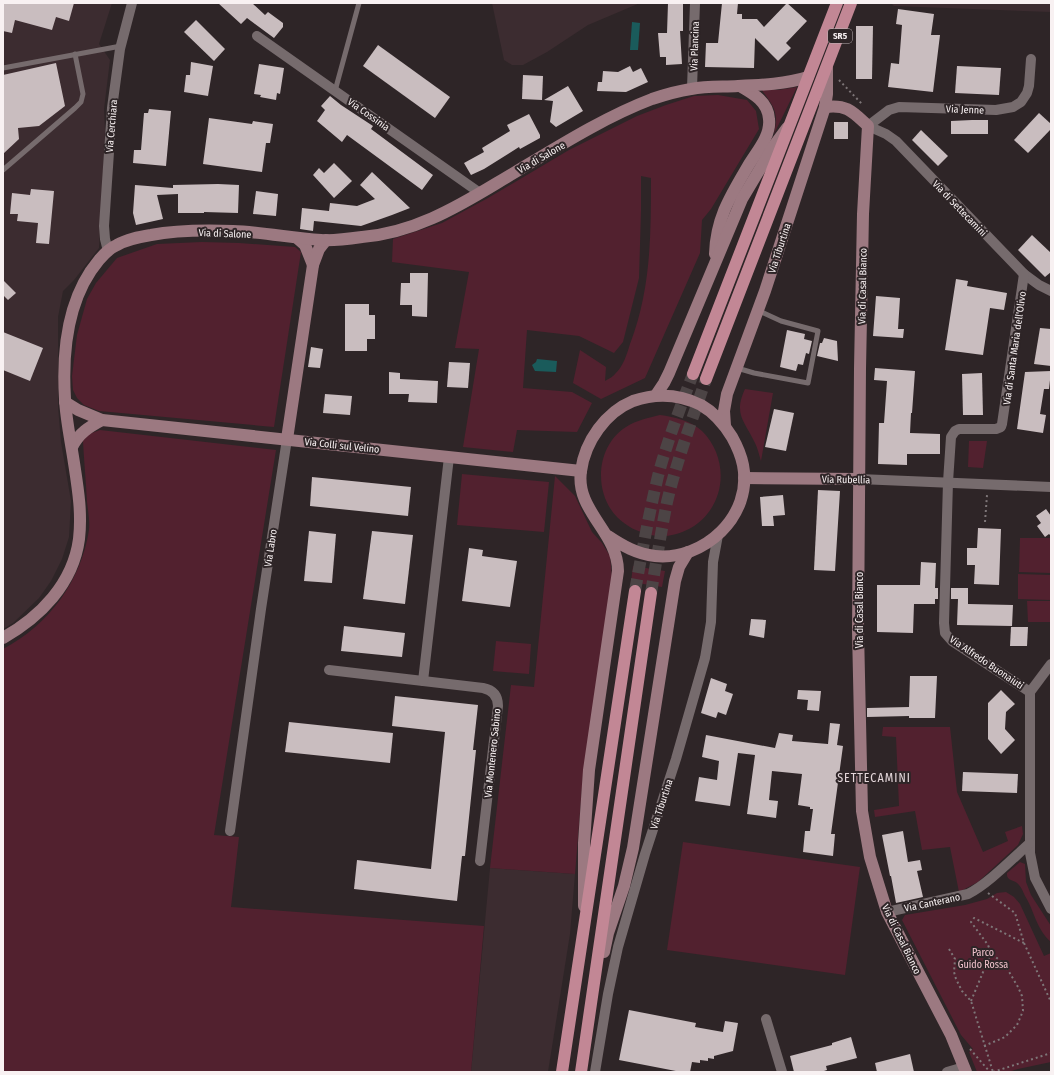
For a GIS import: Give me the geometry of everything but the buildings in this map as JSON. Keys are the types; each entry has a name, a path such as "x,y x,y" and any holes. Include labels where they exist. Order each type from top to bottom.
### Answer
{"main road":[{"path":"692,374 836,3"},
{"name":"Via Tiburtina","path":"706,379 852,3"},
{"name":"Via Tiburtina","path":"562,1072 636,591"},
{"name":"Via Tiburtina","path":"581,1072 651,593"}],"street":[{"name":"Via Cerchiara","path":"108,251 104,226 112,108 121,46 132,3"},
{"name":"Via Plancina","path":"692,88 695,3"},
{"name":"Via Cossinia","path":"257,36 480,193"},
{"name":"Via Jenne","path":"868,126 889,110 899,107 996,110 1013,107 1021,102 1027,93 1031,59"},
{"name":"Via Tiburtina","path":"608,536 630,549 650,555 668,556 688,552 707,544 718,535 729,523 738,506 743,489 744,478 741,457 726,426 724,404 758,310 825,107 827,94 827,68"},
{"name":"Via di Salone","path":"3,638 28,622 47,605 61,586 76,553 80,534 80,508 65,402 64,358 67,333 73,310 81,289 92,269 108,251 118,244 130,239 169,232 234,231 326,240 364,237 393,232 420,224 450,211 567,142 654,98 692,88 786,82 808,77"},
{"path":"715,263 716,235 722,216 740,180 764,140 769,126 768,114 763,102 754,94 740,86"},
{"path":"825,107 838,106 847,109 854,113 868,126"},
{"path":"656,395 664,383 742,199 773,147 790,124"},
{"name":"Via di Settecamini","path":"868,126 886,134 898,143 1024,274 1039,285 1051,291"},
{"name":"Via di Casal Bianco","path":"868,126 863,229 859,479 858,631 862,811 870,857 887,912 951,1035 965,1069"},
{"name":"Via Labro","path":"297,238 305,245 312,265"},
{"name":"Via Labro","path":"230,831 312,265 319,249 326,240"},
{"name":"Via di Santa Maria dell'Olivo","path":"948,482 950,440 954,431 962,428 996,429 1001,427 1003,422 1024,274"},
{"name":"Via Tiburtina","path":"584,930 584,843 588,777 618,571 616,552 608,536 592,515 586,504 581,471 587,450 598,429 608,418 629,403 643,398 656,395 676,397 694,402 715,415 726,426"},
{"name":"Via Colli sul Velino","path":"65,402 78,410 102,420 581,471"},
{"path":"72,447 80,434 102,420"},
{"path":"423,681 449,457"},
{"name":"Via Rubellia","path":"744,478 859,479 991,484"},
{"name":"Via Alfredo Buonaiuti","path":"948,482 945,633 952,641 1030,692 1030,843 1035,878 1051,909"},
{"path":"991,484 1051,487"},
{"name":"Via Tiburtina","path":"595,1072 608,994 618,946 649,840 672,772 705,658 711,622 713,558 718,535"},
{"name":"Via Tiburtina","path":"586,1030 608,933 624,886 633,848 675,582 679,567 688,552"},
{"path":"1030,692 1051,664"},
{"name":"Via Montenero Sabino","path":"330,670 487,688 494,693 498,701 480,861"},
{"name":"Via Canterano","path":"887,912 964,896 980,886 1030,843"},
{"path":"766,1019 782,1072"},
{"path":"947,1072 965,1069"}],"lane":[{"path":"335,91 359,3"},
{"path":"3,68 121,46"},
{"path":"3,170 80,102 83,94 75,54"},
{"path":"736,368 754,373 808,383 818,330 781,321 758,310"}],"path":[{"path":"827,68 864,106"},
{"path":"985,522 991,484"},
{"path":"980,886 1015,913 1024,943 1051,1002"},
{"path":"984,1046 1005,1037 1017,1025 1023,1011 1022,996 1005,965 991,953 988,945 971,922 974,918 1024,943"},
{"path":"949,949 955,959 954,972 956,980 962,991 971,1001 993,1072 1051,1053"},
{"path":"971,1001 991,953"}],"shaded area":[{"path":"3,3 112,3 99,44 110,60 104,109 105,132 99,248 74,280 63,291 58,317 58,406 61,442 71,501 69,537 62,559 51,581 39,598 13,623 3,629"},
{"path":"492,3 640,3 588,25 547,52 523,65 512,65 504,60"},
{"path":"891,3 1051,3 1051,12 894,6"},
{"path":"490,868 575,874 570,934 548,1072 471,1072"}],"green space":[{"path":"797,87 774,134 776,114 769,100 761,89 778,90"},
{"path":"718,95 747,100 756,111 759,129 711,209 702,220 700,253 645,378 601,399 573,383 580,350 606,367 605,381 612,377 620,368 628,352 637,323 646,283 650,242 651,178 641,176 639,278 623,342 614,353 579,336 527,330 523,388 572,392 592,403 577,432 517,430 513,452 463,447 479,349 455,348 469,272 392,262 393,239 442,223 488,198 569,150 637,116 694,96"},
{"path":"202,242 295,247 301,252 274,427 99,411 84,405 77,398 73,390 72,376 77,335 87,299 96,283 117,258 157,244"},
{"path":"745,389 773,393 761,461 756,445 740,412 740,405"},
{"path":"660,415 682,420 702,431 711,443 717,456 720,469 720,483 717,497 711,509 701,520 689,529 675,534 661,536 637,531 617,517 609,507 601,483 601,470 604,457 616,435 634,423"},
{"path":"100,430 276,450 214,835 239,837 231,907 484,926 471,1072 3,1072 3,649 20,639 48,614 60,600 79,567 89,530 83,441 89,434"},
{"path":"969,441 987,441 983,468 968,467"},
{"path":"462,474 549,482 544,532 457,525"},
{"path":"555,476 575,496 592,532 602,543 610,556 612,577 583,775 575,874 490,868 511,685 534,687"},
{"path":"1020,538 1051,538 1051,573 1019,572"},
{"path":"633,566 665,571 662,587 631,582"},
{"path":"1018,574 1051,575 1051,600 1018,599"},
{"path":"1027,601 1051,601 1051,622 1028,622"},
{"path":"496,641 531,644 529,674 493,671"},
{"path":"883,727 950,727 957,792 983,852 1008,841 1005,832 1022,826 1023,834 1018,845 978,882 959,892 950,847 922,850 915,811 875,817 874,810 899,806 896,737 882,736"},
{"path":"683,842 860,867 845,975 667,950"},
{"path":"1020,862 1025,864 1026,882 1031,895 1051,926 1051,942 1042,932 1021,887 1007,876 1007,873"},
{"name":"Parco Guido Rossa","path":"1006,892 1014,897 1020,904 1044,956 1051,953 1051,1062 1008,1072 977,1072 969,1052 973,1049 961,1035 902,920 905,915 965,905 987,899 997,893"}],"water":[{"path":"632,22 640,23 638,50 630,50"},
{"path":"537,359 557,361 556,372 535,371 532,365"}],"tunnel":[{"path":"635,591 658,476 693,374"},
{"path":"651,593 671,486 706,379"}],"district":[{"name":"SETTECAMINI","path":"874,778"}]}
